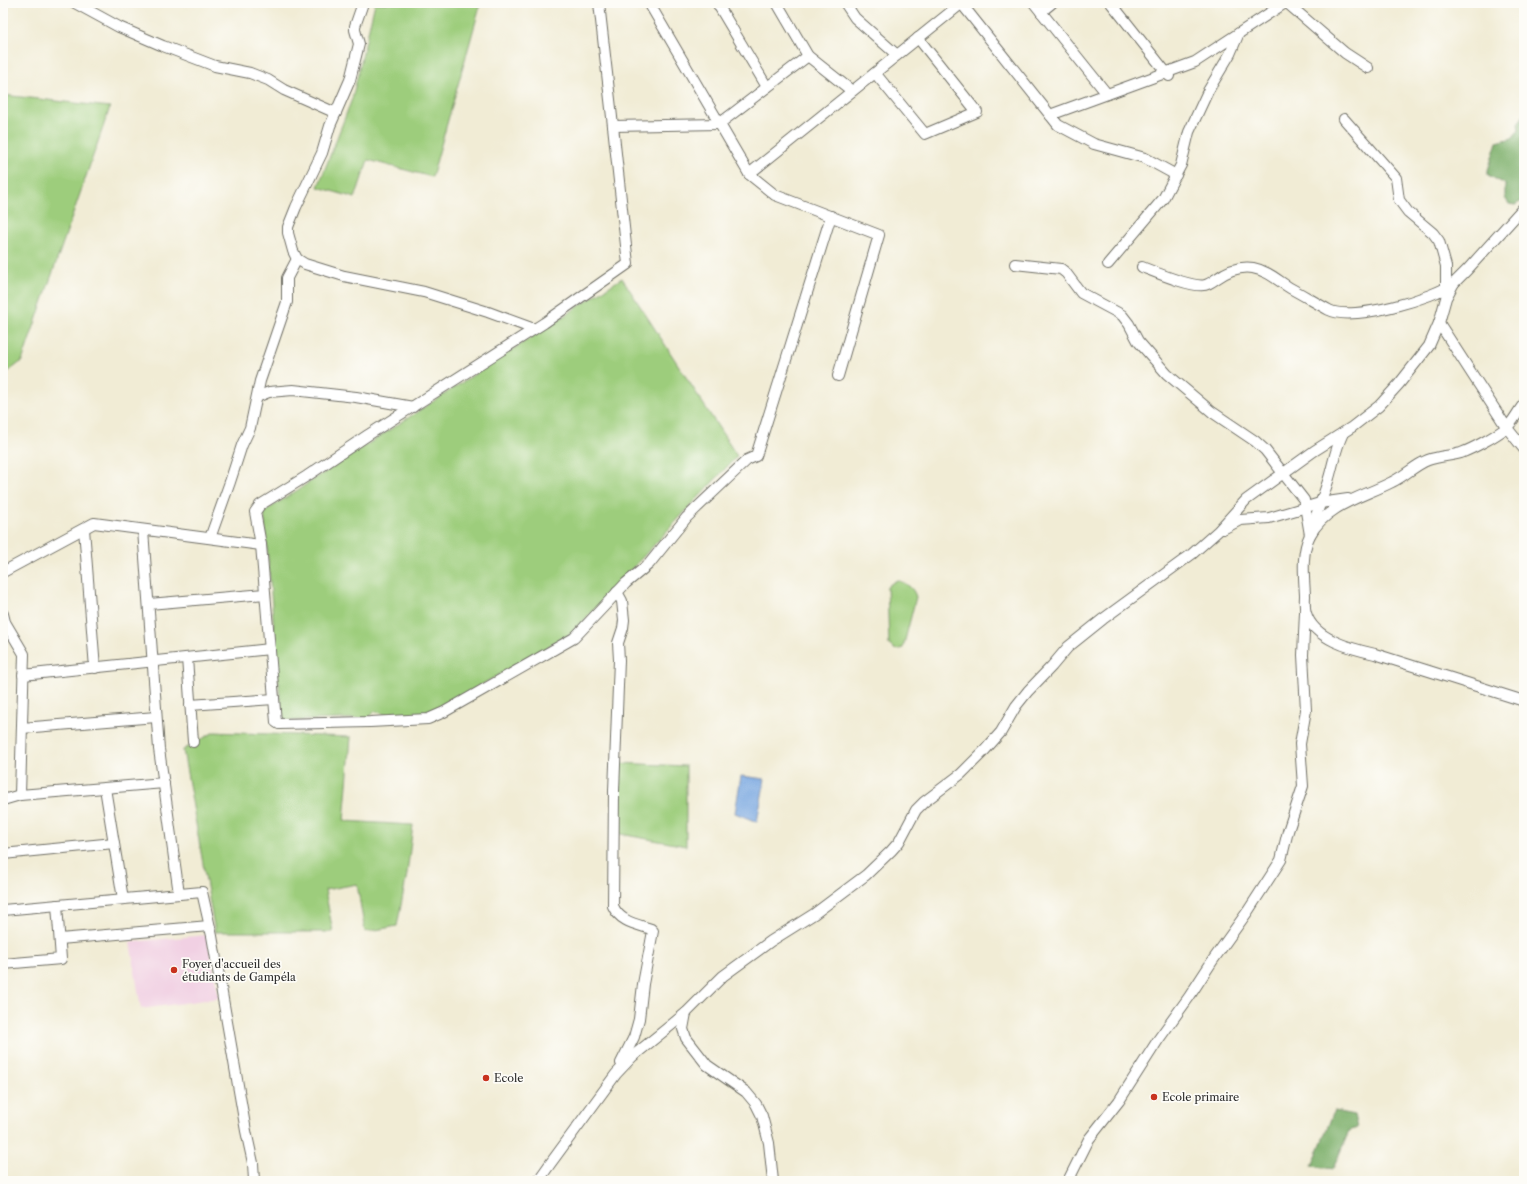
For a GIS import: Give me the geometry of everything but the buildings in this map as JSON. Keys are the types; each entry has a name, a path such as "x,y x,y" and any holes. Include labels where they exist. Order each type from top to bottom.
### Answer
{"street":[{"path":"75,3 119,27 163,46 215,66 250,72 268,80 284,90 336,113"},
{"path":"363,3 355,30 359,44 350,80 322,152 288,227 288,233 293,251 297,258 305,264 344,276 424,292 488,312 534,329"},
{"path":"599,3 628,264 534,329 368,435 307,476 260,504 255,512 261,545 276,722 279,724 428,719 444,712 574,638 626,583 649,564 687,517 747,460 756,456 830,216"},
{"path":"649,3 749,174 776,195 879,235 838,376"},
{"path":"717,3 768,87"},
{"path":"777,3 808,56 852,91"},
{"path":"845,3 855,18 897,55"},
{"path":"749,174 962,3 1058,125 1094,144 1145,158 1176,175"},
{"path":"1034,3 1107,94"},
{"path":"1041,12 1052,3"},
{"path":"1111,3 1168,74"},
{"path":"1050,115 1168,74 1195,62 1286,3 1345,53 1368,68"},
{"path":"1108,264 1163,199 1181,165 1189,132 1208,92 1230,54 1239,33"},
{"path":"875,73 925,134 977,112 918,38"},
{"path":"613,126 719,124 808,56"},
{"path":"538,1181 616,1074 633,1056 686,1013 723,976 771,941 814,914 866,874 895,847 916,810 924,802 961,774 989,746 1001,732 1016,706 1068,647 1103,619 1192,554 1218,531 1246,500 1366,416 1388,397 1429,346 1439,323 1449,290 1446,266 1439,241 1433,233 1408,212 1399,200 1396,178 1344,119"},
{"path":"1142,267 1169,278 1202,285 1206,285 1225,273 1235,269 1251,268 1273,276 1289,287 1330,310 1347,314 1364,313 1449,290 1524,207"},
{"path":"210,538 242,445 250,428 260,381 287,302 287,278 297,258"},
{"path":"1015,264 1061,269 1066,273 1081,293 1122,315 1129,324 1138,341 1167,374 1212,412 1255,440 1265,450 1304,500 1310,535"},
{"path":"1439,323 1508,428 1524,449"},
{"path":"257,397 269,392 293,390 356,397 413,407"},
{"path":"1310,535 1322,518 1345,503 1394,482 1426,461 1435,457 1460,453 1508,428 1517,412 1524,404"},
{"path":"1068,1181 1089,1139 1119,1101 1158,1040 1248,911 1281,860 1288,831 1303,786 1300,744 1306,710 1303,655 1305,612 1304,552 1329,479 1334,454 1343,432"},
{"path":"1218,531 1240,520 1269,518 1305,506 1358,498"},
{"path":"3,572 94,523 261,545"},
{"path":"84,529 95,668"},
{"path":"143,530 159,749 180,894"},
{"path":"616,1074 634,1037 639,1020 643,984 653,931 624,920 618,916 612,906 614,791 619,660 618,643 624,620 622,601 617,592"},
{"path":"148,604 265,594"},
{"path":"1305,612 1309,622 1318,633 1353,650 1398,661 1524,702"},
{"path":"3,614 5,622 24,654 20,795"},
{"path":"23,676 270,650"},
{"path":"187,658 193,742"},
{"path":"190,705 274,699"},
{"path":"22,728 156,717"},
{"path":"3,800 20,795 164,783"},
{"path":"105,788 123,899"},
{"path":"3,854 114,843"},
{"path":"3,910 202,892 253,1163 254,1181"},
{"path":"3,964 61,959 57,905"},
{"path":"60,939 209,926"},
{"path":"686,1013 683,1029 686,1038 707,1064 746,1092 756,1104 762,1116 769,1143 773,1181"}],"shaded area":[{"name":"Foyer d'accueil des étudiants de Gampéla","path":"207,935 219,998 141,1009 130,942"}],"green space":[{"path":"375,3 481,3 432,177 368,160 355,198 318,187 352,99"},
{"path":"3,95 110,107 22,361 9,371 3,372"},
{"path":"1524,115 1524,200 1515,205 1509,204 1505,198 1505,184 1488,175 1488,170 1497,142 1512,138 1519,130 1518,123"},
{"path":"622,278 737,456 572,633 425,717 395,718 375,711 369,718 282,721 264,512"},
{"path":"897,580 909,586 916,597 903,648 896,650 889,645 887,587"},
{"path":"214,732 351,737 344,821 413,825 407,874 397,926 365,932 357,884 325,890 333,932 215,932 183,750"},
{"path":"618,763 686,766 686,846 615,833"},
{"path":"1334,1111 1354,1115 1357,1128 1349,1131 1333,1169 1312,1166"}],"water":[{"path":"741,776 765,779 757,822 735,813"}],"place":[{"name":"Foyer d'accueil des étudiants de Gampéla","path":"174,970"},
{"name":"Ecole","path":"486,1078"},
{"name":"Ecole primaire","path":"1154,1097"}]}
